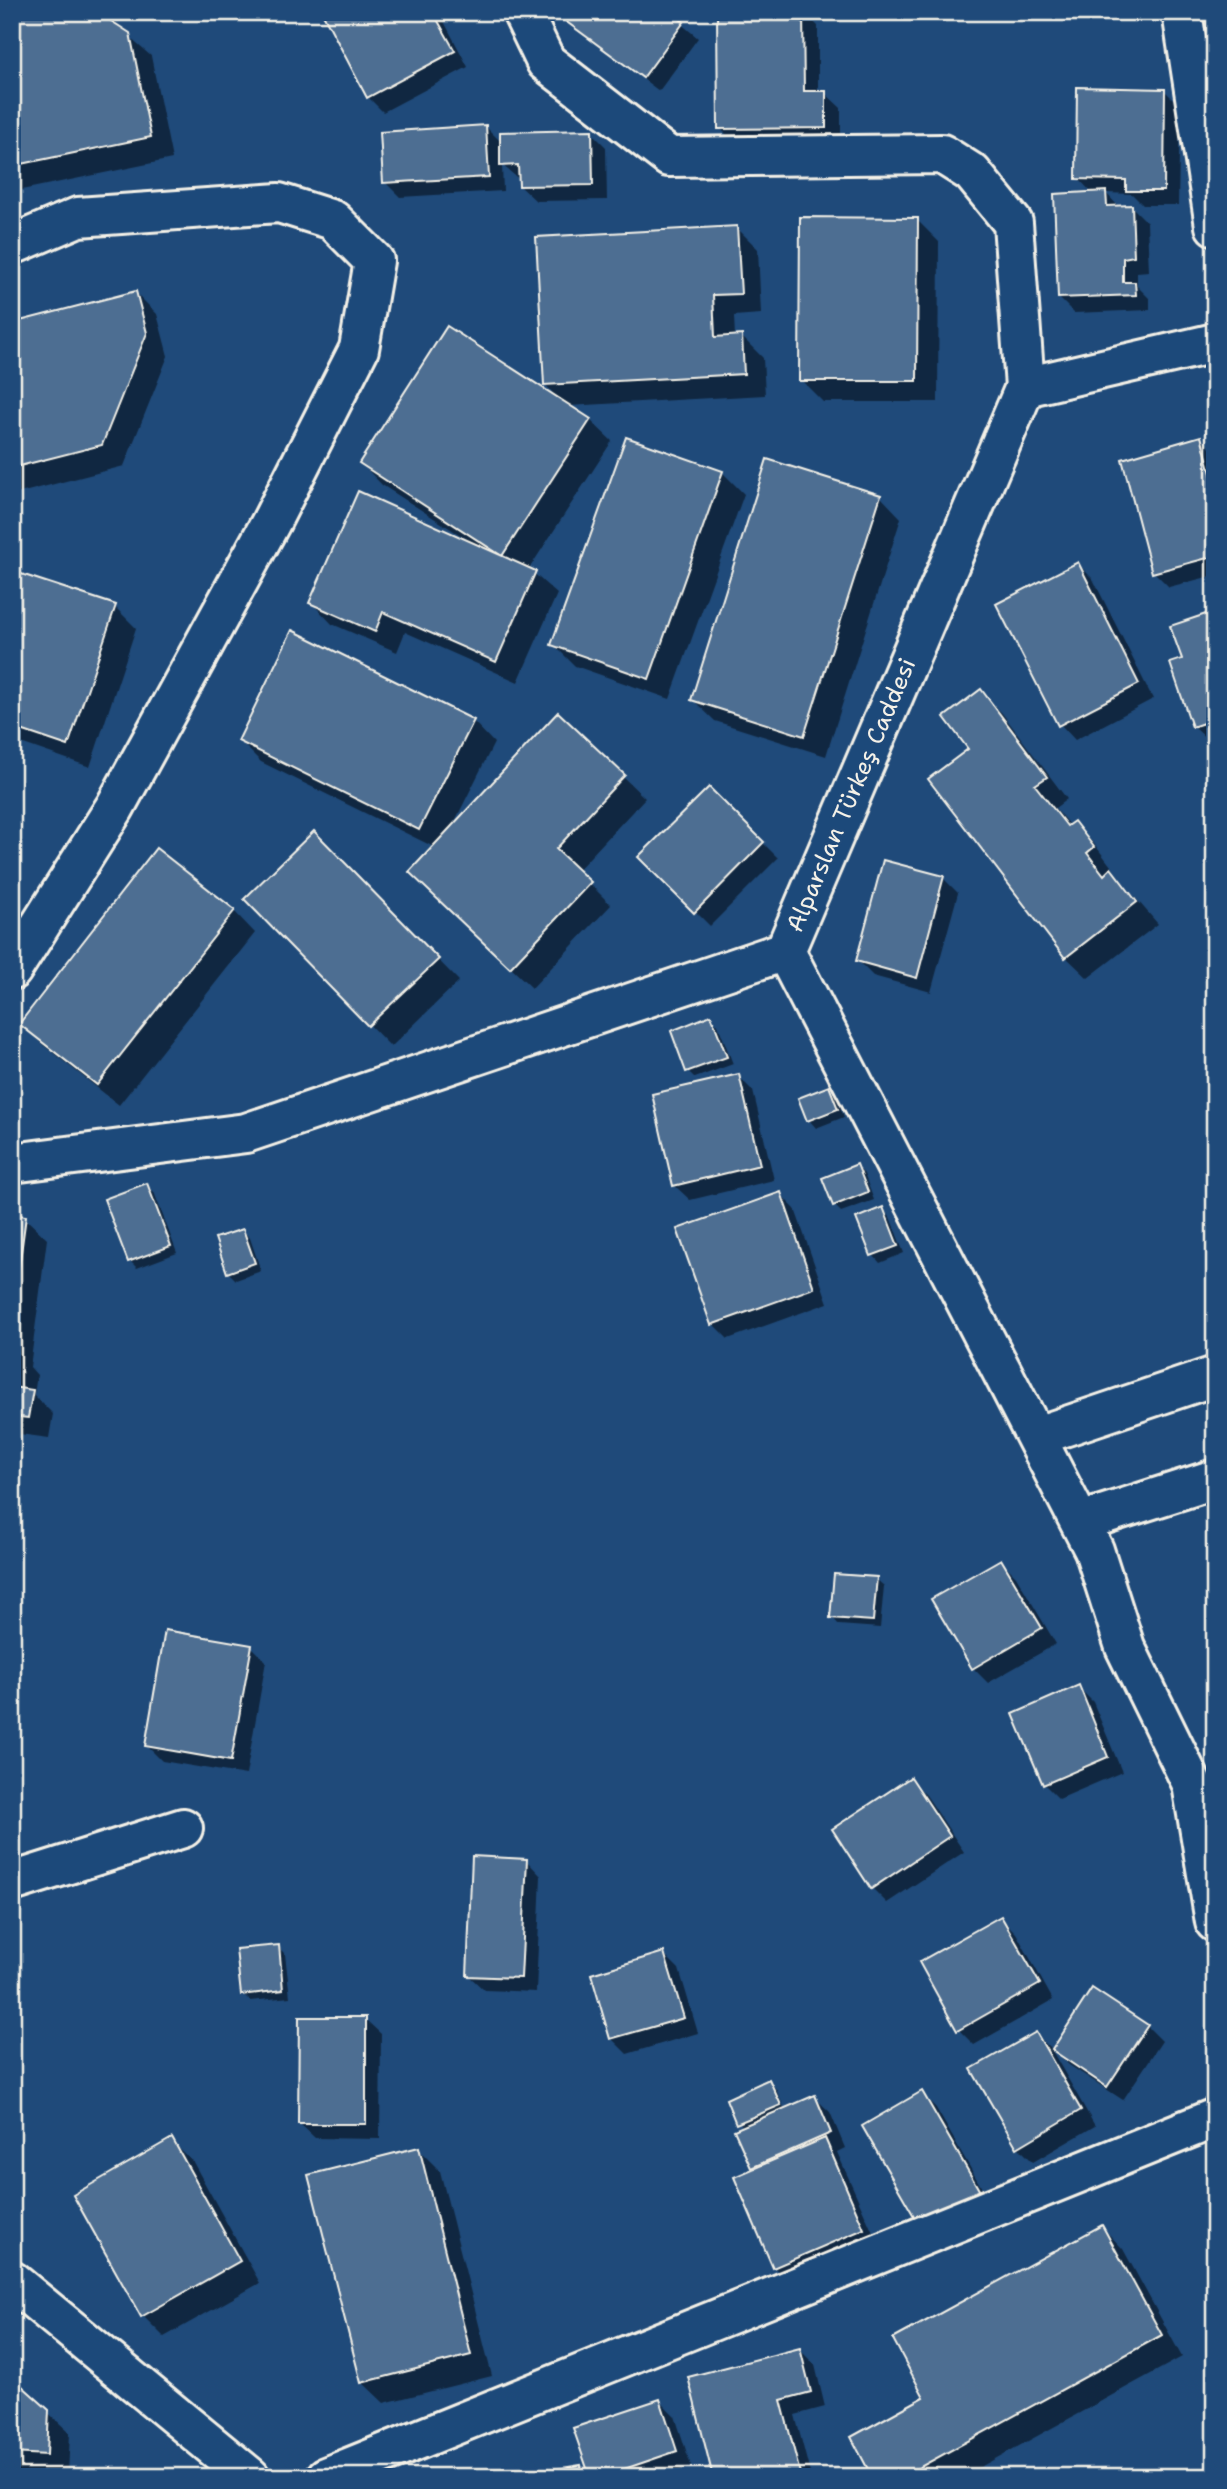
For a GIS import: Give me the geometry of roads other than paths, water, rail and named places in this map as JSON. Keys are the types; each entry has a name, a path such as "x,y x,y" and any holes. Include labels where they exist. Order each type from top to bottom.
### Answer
{"street":[{"path":"522,12 546,62 669,157 942,154 972,173 1013,223 1026,387 1215,344"},
{"path":"1182,12 1215,226"},
{"path":"12,245 78,217 279,203 333,220 374,261 359,349 278,510 115,807 12,970"},
{"name":"Alparslan Türkeş Caddesi","path":"12,1163 246,1133 785,951 1026,387"},
{"path":"785,951 1094,1550 1125,1647 1192,1784 1215,1922"},
{"path":"1037,1436 1215,1376"},
{"path":"1080,1522 1215,1479"},
{"path":"12,1882 183,1828"},
{"path":"326,2477 1215,2118"},
{"path":"12,2281 250,2477"}]}
